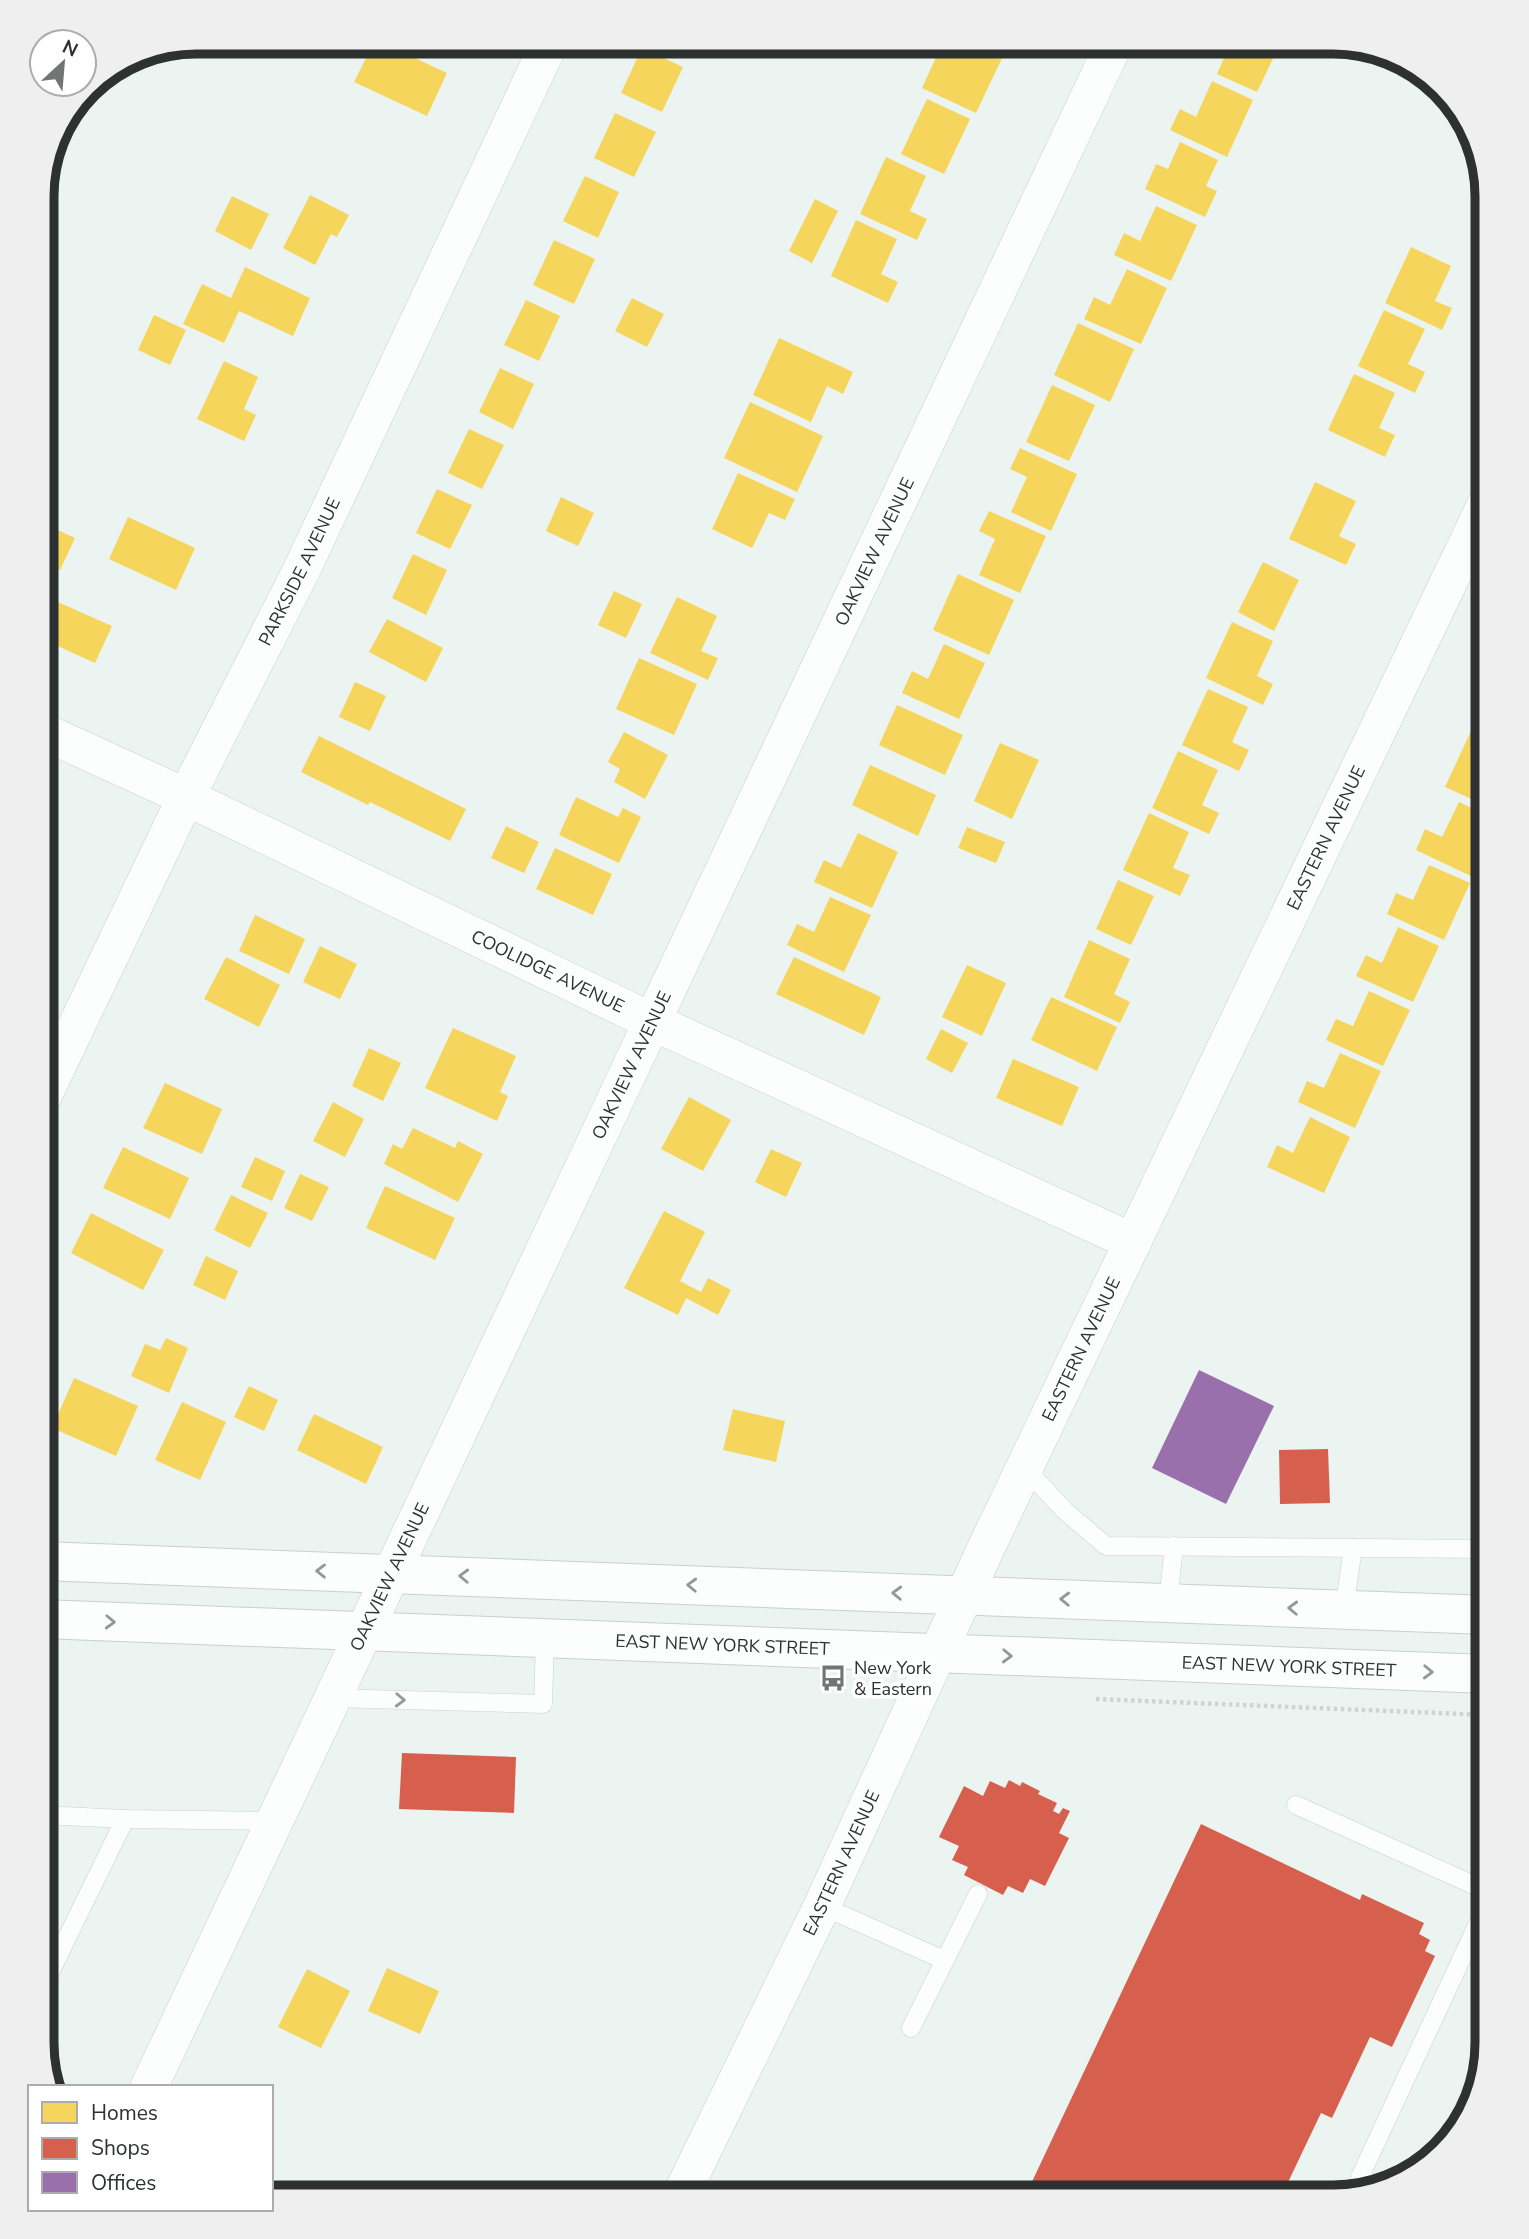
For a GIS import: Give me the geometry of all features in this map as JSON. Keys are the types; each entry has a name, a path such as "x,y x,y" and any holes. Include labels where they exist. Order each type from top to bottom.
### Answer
{"main road":[{"path":"54,1561 1475,1615"},
{"name":"EAST NEW YORK STREET","path":"54,1619 1475,1674"}],"street":[{"name":"PARKSIDE AVENUE","path":"55,1072 186,797 302,571 544,54"},
{"name":"OAKVIEW AVENUE","path":"150,2085 1109,55"},
{"name":"EASTERN AVENUE","path":"686,2184 822,1906 1025,1468 1475,527"},
{"name":"COOLIDGE AVENUE","path":"55,737 186,797 653,1022 1133,1242"}],"lane":[{"path":"1025,1468 1065,1511 1106,1546 1475,1549"},
{"path":"1168,1604 1174,1546"},
{"path":"1344,1610 1353,1548"},
{"path":"331,1698 543,1704 545,1639"},
{"path":"1296,1805 1475,1886"},
{"path":"54,1816 274,1821"},
{"path":"54,1965 125,1819"},
{"path":"911,2028 978,1894"},
{"path":"822,1906 944,1960"},
{"path":"1366,2181 1360,2177 1475,1930"}],"path":[{"path":"1086,1698 1475,1714"}],"building: Homes":[{"path":"368,54 417,54 415,58 447,73 427,116 354,82"},
{"path":"639,54 656,54 683,67 662,112 621,93"},
{"path":"937,55 995,55 1002,58 976,113 922,88"},
{"path":"1225,55 1275,55 1257,92 1217,74"},
{"path":"1212,81 1253,100 1227,157 1170,130 1180,109 1196,117"},
{"path":"927,99 970,119 944,174 901,154"},
{"path":"615,113 656,132 634,177 594,158"},
{"path":"1180,142 1218,160 1206,186 1217,191 1205,217 1145,189 1156,164 1168,169"},
{"path":"886,157 926,176 910,211 927,219 917,240 860,214"},
{"path":"585,176 619,192 598,238 563,221"},
{"path":"310,195 349,215 337,237 331,234 315,265 283,248"},
{"path":"232,196 269,214 251,250 215,231"},
{"path":"815,199 838,211 812,263 789,251"},
{"path":"1156,206 1197,225 1171,281 1114,255 1124,233 1140,241"},
{"path":"856,220 897,239 881,274 898,282 888,303 831,276"},
{"path":"554,240 595,259 574,304 533,285"},
{"path":"1411,247 1451,266 1435,301 1452,308 1442,330 1385,303"},
{"path":"245,267 310,298 293,336 239,311 224,343 183,324 202,284 231,298"},
{"path":"1127,269 1167,288 1141,344 1084,319 1094,297 1110,305"},
{"path":"632,298 664,314 647,347 615,331"},
{"path":"526,300 560,316 539,361 504,345"},
{"path":"1384,310 1425,329 1408,364 1425,372 1415,393 1358,366"},
{"path":"154,315 186,330 170,365 138,350"},
{"path":"1078,323 1134,349 1110,402 1054,375"},
{"path":"779,338 853,372 843,394 827,386 811,422 753,395"},
{"path":"224,361 258,377 244,409 256,415 244,441 197,419"},
{"path":"500,368 534,384 513,429 479,412"},
{"path":"1354,374 1395,393 1379,428 1395,435 1385,457 1328,430"},
{"path":"1052,385 1095,405 1069,461 1026,442"},
{"path":"750,402 823,436 797,492 724,458"},
{"path":"469,429 504,445 482,489 448,473"},
{"path":"1020,448 1077,474 1051,531 1011,512 1027,477 1010,469"},
{"path":"738,473 795,499 785,520 769,513 752,548 712,529"},
{"path":"1315,482 1356,501 1339,536 1356,544 1346,565 1289,539"},
{"path":"437,489 472,505 450,549 416,533"},
{"path":"561,497 594,513 578,546 546,531"},
{"path":"989,511 1046,536 1020,593 979,575 995,539 979,531"},
{"path":"128,517 195,548 176,590 109,559"},
{"path":"55,529 75,538 60,570 55,568"},
{"path":"413,554 447,570 426,615 392,598"},
{"path":"1263,562 1299,580 1274,631 1238,612"},
{"path":"958,574 1014,600 989,655 933,630"},
{"path":"614,591 642,604 626,638 598,625"},
{"path":"677,597 717,616 701,651 718,658 708,680 650,653"},
{"path":"55,601 112,626 95,663 55,645"},
{"path":"387,619 443,648 426,682 369,652"},
{"path":"1232,622 1273,641 1257,676 1273,684 1263,705 1206,678"},
{"path":"944,644 985,663 959,719 902,693 912,671 928,679"},
{"path":"639,658 697,684 674,735 616,709"},
{"path":"355,682 386,696 370,731 339,717"},
{"path":"1208,689 1248,707 1232,742 1249,750 1239,771 1182,745"},
{"path":"897,705 963,735 945,775 879,745"},
{"path":"1471,731 1475,733 1475,801 1445,787"},
{"path":"624,732 668,755 645,799 614,782 620,769 608,762"},
{"path":"319,736 466,809 450,841 301,772"},
{"path":"1000,743 1039,760 1012,819 974,801"},
{"path":"1178,751 1218,770 1202,805 1219,813 1209,834 1152,808"},
{"path":"870,765 936,795 918,836 852,805"},
{"path":"576,797 618,817 623,808 641,817 619,863 559,835"},
{"path":"1459,802 1475,809 1473,877 1416,850 1425,829 1442,837"},
{"path":"1149,813 1189,832 1173,868 1190,875 1180,896 1123,870"},
{"path":"506,826 539,842 524,873 491,858"},
{"path":"967,827 1005,842 996,863 958,848"},
{"path":"858,833 898,852 872,908 814,882 824,860 841,868"},
{"path":"555,848 612,874 593,915 536,889"},
{"path":"1429,865 1470,883 1444,940 1387,914 1396,893 1413,900"},
{"path":"1118,880 1154,896 1131,945 1096,929"},
{"path":"830,897 871,915 844,972 787,945 797,924 814,932"},
{"path":"255,915 305,939 289,974 239,951"},
{"path":"1398,927 1439,946 1413,1002 1356,976 1366,955 1382,963"},
{"path":"1089,940 1130,959 1114,994 1130,1002 1120,1023 1064,997"},
{"path":"320,946 357,964 340,999 303,982"},
{"path":"226,957 280,985 259,1027 204,999"},
{"path":"794,957 881,997 864,1035 776,994"},
{"path":"967,965 1006,983 982,1036 942,1017"},
{"path":"1369,991 1410,1010 1383,1066 1326,1040 1336,1019 1353,1026"},
{"path":"1051,997 1117,1027 1097,1071 1031,1040"},
{"path":"453,1028 516,1056 500,1092 508,1096 497,1121 425,1088"},
{"path":"941,1029 968,1043 952,1073 926,1059"},
{"path":"369,1048 401,1063 383,1101 352,1086"},
{"path":"1340,1053 1381,1071 1355,1128 1298,1102 1307,1081 1324,1088"},
{"path":"1013,1059 1079,1087 1062,1126 996,1098"},
{"path":"165,1083 222,1109 202,1154 143,1128"},
{"path":"689,1097 731,1120 703,1171 661,1149"},
{"path":"333,1102 364,1119 345,1157 313,1141"},
{"path":"1310,1117 1350,1137 1324,1193 1267,1167 1277,1145 1293,1153"},
{"path":"413,1128 455,1148 458,1141 483,1154 458,1202 384,1164 393,1144 402,1149"},
{"path":"123,1147 189,1178 170,1219 103,1188"},
{"path":"771,1149 802,1163 786,1197 755,1182"},
{"path":"255,1157 285,1171 272,1201 241,1187"},
{"path":"300,1174 329,1187 312,1221 284,1208"},
{"path":"385,1186 455,1218 435,1260 366,1228"},
{"path":"231,1195 268,1213 250,1248 214,1230"},
{"path":"664,1211 705,1232 680,1281 701,1292 708,1278 731,1290 718,1315 686,1298 678,1315 624,1288"},
{"path":"91,1213 164,1250 143,1290 71,1253"},
{"path":"206,1256 238,1271 225,1300 193,1285"},
{"path":"166,1338 188,1348 169,1393 131,1376 145,1344 160,1350"},
{"path":"74,1378 138,1406 116,1456 54,1429 54,1423"},
{"path":"249,1386 278,1400 264,1431 234,1417"},
{"path":"182,1402 226,1422 200,1480 155,1460"},
{"path":"733,1409 785,1421 776,1462 723,1450"},
{"path":"314,1414 383,1447 366,1484 297,1450"},
{"path":"387,1968 439,1991 420,2034 368,2011"},
{"path":"307,1969 350,1991 321,2048 278,2027"}],"building: Shops":[{"path":"1328,1449 1330,1503 1280,1504 1279,1450"},
{"path":"402,1753 516,1757 514,1813 399,1809"},
{"path":"1009,1780 1020,1786 1022,1782 1040,1791 1038,1794 1057,1803 1053,1811 1059,1814 1063,1808 1070,1811 1059,1833 1069,1838 1045,1886 1030,1879 1023,1893 1008,1886 1003,1895 964,1875 968,1867 952,1860 959,1846 939,1837 964,1786 983,1796 990,1781 1005,1788"},
{"path":"1201,1824 1360,1900 1362,1894 1424,1923 1419,1934 1430,1940 1425,1951 1435,1956 1392,2047 1370,2037 1332,2118 1321,2113 1287,2185 1031,2185"}],"building: Offices":[{"path":"1199,1370 1274,1406 1226,1504 1152,1468"}],"place":[{"name":"New York & Eastern","path":"833,1678"}]}
